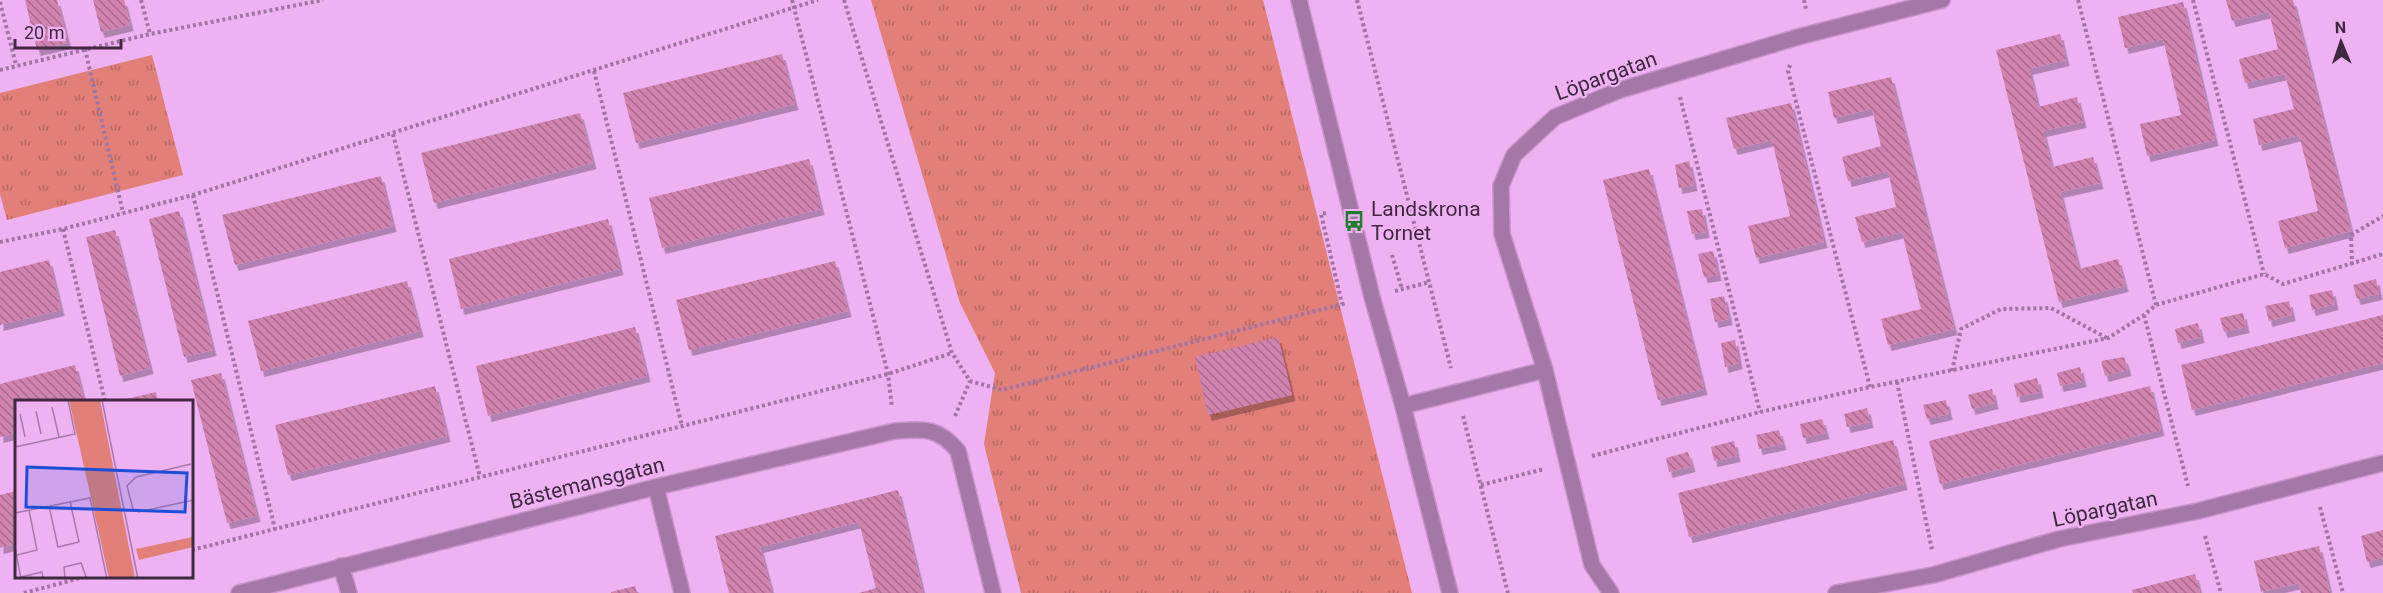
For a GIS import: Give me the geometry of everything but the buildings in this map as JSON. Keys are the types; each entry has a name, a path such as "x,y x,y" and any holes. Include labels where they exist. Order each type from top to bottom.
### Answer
{"street":[{"path":"1299,0 1372,297 1403,406 1450,593"},
{"name":"Löpargatan","path":"1611,593 1592,565 1545,370 1502,234 1500,186 1514,155 1554,117 1620,90 1798,37 1942,0"},
{"path":"1403,406 1545,370"},
{"name":"Bästemansgatan","path":"239,593 656,487 895,431 921,429 946,436"},
{"path":"946,436 958,451 993,593"},
{"name":"Löpargatan","path":"1836,593 1933,575 2059,539 2198,511 2313,479 2383,463"},
{"path":"656,487 682,593"},
{"path":"342,566 349,593"}],"path":[{"path":"141,0 150,34"},
{"path":"0,70 150,34 323,0"},
{"path":"792,0 888,374 895,431"},
{"path":"0,242 63,229 193,195 818,0"},
{"path":"844,0 952,353 970,381 1002,390 1430,282"},
{"path":"1357,0 1508,593"},
{"path":"1804,0 1806,9 1788,71 1870,387"},
{"path":"2078,0 2156,305"},
{"path":"2193,0 2264,274"},
{"path":"0,2 16,65"},
{"path":"85,49 123,213"},
{"path":"594,71 682,426"},
{"path":"1674,73 1760,412"},
{"path":"393,134 480,477"},
{"path":"193,195 275,529"},
{"path":"1332,211 1321,214 1342,304"},
{"path":"2352,265 2351,235 2383,216"},
{"path":"63,229 105,400"},
{"path":"1481,485 1760,412 2108,338 2156,305 2264,274 2283,284 2383,254"},
{"path":"1392,255 1402,289"},
{"path":"1952,371 1961,329 2001,309 2050,308 2108,338"},
{"path":"2144,315 2188,489 2198,511 2221,593"},
{"path":"194,549 888,374 952,353"},
{"path":"946,436 970,381"},
{"path":"1897,382 1932,542 1933,575"},
{"path":"2313,479 2343,593"},
{"path":"24,593 80,578"}],"green space":[{"path":"871,0 1263,0 1412,593 1021,593 984,444 995,373 960,303"},
{"path":"152,55 183,175 7,220 0,194 0,93"}],"place":[{"name":"Landskrona Tornet","path":"1354,221"}]}
